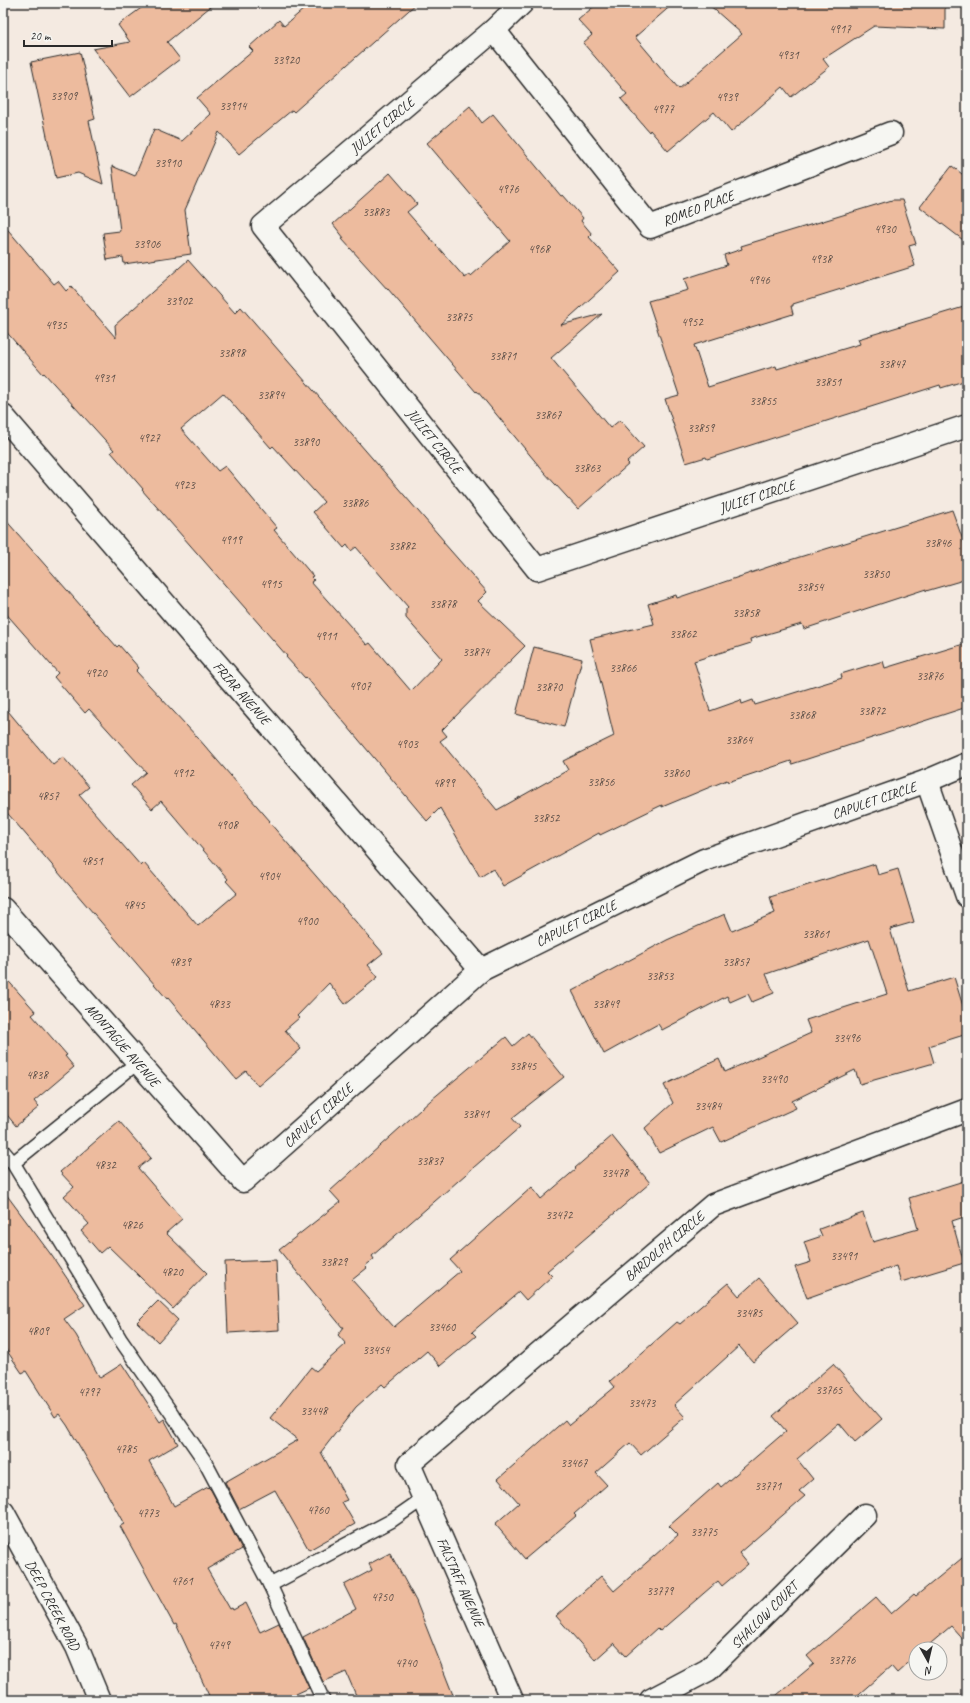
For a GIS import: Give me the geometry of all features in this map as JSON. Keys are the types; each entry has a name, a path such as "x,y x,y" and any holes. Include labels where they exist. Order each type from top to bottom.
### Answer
{"street":[{"name":"JULIET CIRCLE","path":"522,3 494,30 263,226 537,569 967,426"},
{"name":"ROMEO PLACE","path":"494,30 650,227 891,133"},
{"name":"FRIAR AVENUE","path":"3,416 481,970"},
{"name":"CAPULET CIRCLE","path":"243,1181 481,970 704,860 927,781 967,764"},
{"path":"927,781 967,896"},
{"name":"MONTAGUE AVENUE","path":"3,909 243,1181"},
{"name":"BARDOLPH CIRCLE","path":"409,1464 712,1205 967,1110"},
{"name":"FALSTAFF AVENUE","path":"409,1464 512,1700"},
{"name":"DEEP CREEK ROAD","path":"3,1512 77,1647 99,1700"},
{"name":"SHALLOW COURT","path":"651,1700 708,1670 865,1515"}],"lane":[{"path":"13,1163 138,1062"},
{"path":"3,1151 13,1163 120,1339 204,1460 270,1585 323,1700"},
{"path":"270,1585 391,1521 424,1498"}],"building":[{"path":"148,3 215,3 167,42 180,59 130,97 93,49 130,42 118,25"},
{"path":"311,3 417,3 294,112 292,110 239,154 219,132 185,210 191,254 124,264 123,257 107,260 103,233 120,231 112,166 135,176 154,129 182,141 211,114 197,98 253,51 249,47 279,20 284,26"},
{"path":"598,3 674,3 635,37 679,89 742,34 707,3 945,3 945,29 874,26 823,59 829,67 791,97 783,87 731,132 714,112 668,151 650,130 649,132 621,99 627,94 583,43 592,35 578,20"},
{"path":"80,52 95,119 89,121 103,184 78,173 56,178 31,62"},
{"path":"470,106 482,123 493,114 561,196 563,195 583,218 581,221 592,234 589,237 620,272 561,325 602,314 551,358 610,428 620,420 644,447 627,462 629,464 578,509 544,472 477,391 476,392 388,289 342,239 344,238 333,224 390,173 417,204 407,212 465,278 469,275 471,276 510,241 427,143"},
{"path":"952,166 967,178 967,243 920,207"},
{"path":"892,200 902,200 916,244 909,246 915,266 793,304 793,306 791,306 793,314 694,345 708,387 776,366 777,369 860,344 858,339 967,306 967,380 941,388 940,385 707,459 706,457 686,463 665,399 679,395 648,301 688,290 684,279 727,265 724,255 742,249 741,246"},
{"path":"3,224 54,284 58,281 66,291 71,286 116,338 115,325 188,260 235,313 241,307 487,592 478,601 525,646 442,730 447,736 440,741 497,810 568,770 563,761 614,736 590,639 654,624 648,604 676,595 677,598 777,564 952,510 967,551 967,579 926,591 926,589 804,629 802,624 750,639 751,643 694,661 710,711 741,700 742,704 753,700 755,705 842,678 841,674 883,661 885,668 967,643 967,707 792,764 791,761 728,782 727,780 662,807 662,805 600,835 599,833 503,886 493,869 480,877 440,808 427,821 306,677 305,678 286,657 287,656 142,490 143,489 111,452 114,450 44,373 43,374 3,328","holes":["223,393 271,448 273,446 324,502 313,512 344,548 347,545 351,551 356,547 408,607 406,609 406,618 442,659 411,691 370,643 367,645 311,582 314,580 311,577 313,576 274,530 277,528 225,466 218,471 181,429"]},
{"path":"3,517 117,647 119,645 139,668 136,671 198,738 383,953 368,965 378,977 345,1004 329,983 297,1016 299,1018 285,1030 301,1049 258,1086 246,1071 236,1079 168,998 167,999 3,808 3,705 53,765 63,757 89,787 79,795 141,866 144,863 198,926 237,893 226,881 228,879 161,801 152,809 131,785 146,772 89,709 85,713 54,677 58,673 3,610"},
{"path":"534,647 582,659 564,727 516,714"},
{"path":"875,864 878,875 898,869 914,922 890,929 909,991 954,977 967,1019 967,1034 929,1046 934,1063 860,1084 855,1070 792,1101 796,1108 721,1142 713,1127 659,1153 645,1128 673,1103 664,1085 719,1059 725,1072 811,1033 806,1020 887,994 869,939 766,974 774,993 752,1002 748,994 730,1002 727,996 662,1030 658,1024 604,1054 572,991 667,940 725,914 732,931 775,913 770,897"},
{"path":"3,975 36,1012 32,1015 67,1055 65,1056 74,1067 34,1101 39,1107 16,1126 3,1110"},
{"path":"528,1033 564,1077 512,1118 520,1127 372,1256 374,1259 365,1266 367,1268 352,1280 394,1327 460,1271 450,1260 532,1187 541,1199 612,1136 650,1183 547,1271 552,1276 526,1300 519,1292 472,1332 476,1336 440,1366 427,1351 385,1387 382,1384 356,1407 321,1452 347,1500 342,1502 355,1524 309,1550 275,1490 239,1509 225,1482 298,1440 270,1418 311,1367 316,1371 346,1344 338,1335 344,1327 342,1327 279,1250 340,1202 330,1191 431,1100 506,1037 513,1046"},
{"path":"119,1121 151,1158 138,1168 182,1219 166,1233 207,1273 173,1309 108,1246 100,1253 81,1231 89,1224 64,1196 74,1187 60,1172"},
{"path":"967,1180 967,1216 952,1221 964,1263 901,1282 896,1266 807,1298 795,1267 811,1262 804,1242 822,1236 819,1229 863,1213 873,1242 918,1229 909,1198"},
{"path":"3,1190 52,1256 85,1305 64,1319 76,1335 100,1378 122,1364 160,1422 164,1419 178,1444 149,1461 174,1506 208,1487 211,1490 242,1549 207,1569 230,1609 232,1608 233,1610 246,1603 260,1632 279,1623 309,1688 283,1700 211,1700 176,1624 174,1625 120,1526 124,1524 103,1486 67,1425 59,1414 55,1417 26,1371 22,1373 3,1345"},
{"path":"276,1260 279,1330 228,1333 225,1262"},
{"path":"759,1278 798,1323 753,1362 739,1346 674,1405 685,1417 641,1455 630,1443 596,1473 607,1485 574,1514 576,1516 525,1559 495,1524 519,1503 498,1479 565,1420 569,1425 615,1387 610,1381 677,1322 680,1324 728,1283 739,1296"},
{"path":"158,1301 178,1320 158,1342 137,1322"},
{"path":"833,1364 882,1419 855,1442 839,1423 797,1459 813,1479 799,1491 805,1496 739,1553 748,1564 722,1586 718,1581 660,1631 657,1628 626,1656 614,1643 595,1660 556,1616 601,1576 614,1591 678,1535 669,1526 718,1483 721,1487 786,1431 773,1416"},
{"path":"390,1553 416,1601 455,1700 358,1700 346,1672 323,1682 303,1637 356,1609 344,1585 372,1570 369,1564"},
{"path":"967,1554 967,1644 951,1626 933,1641 908,1641 908,1663 897,1673 891,1666 852,1700 771,1700 814,1664 807,1656 876,1597 891,1614 914,1594 916,1596"}]}
